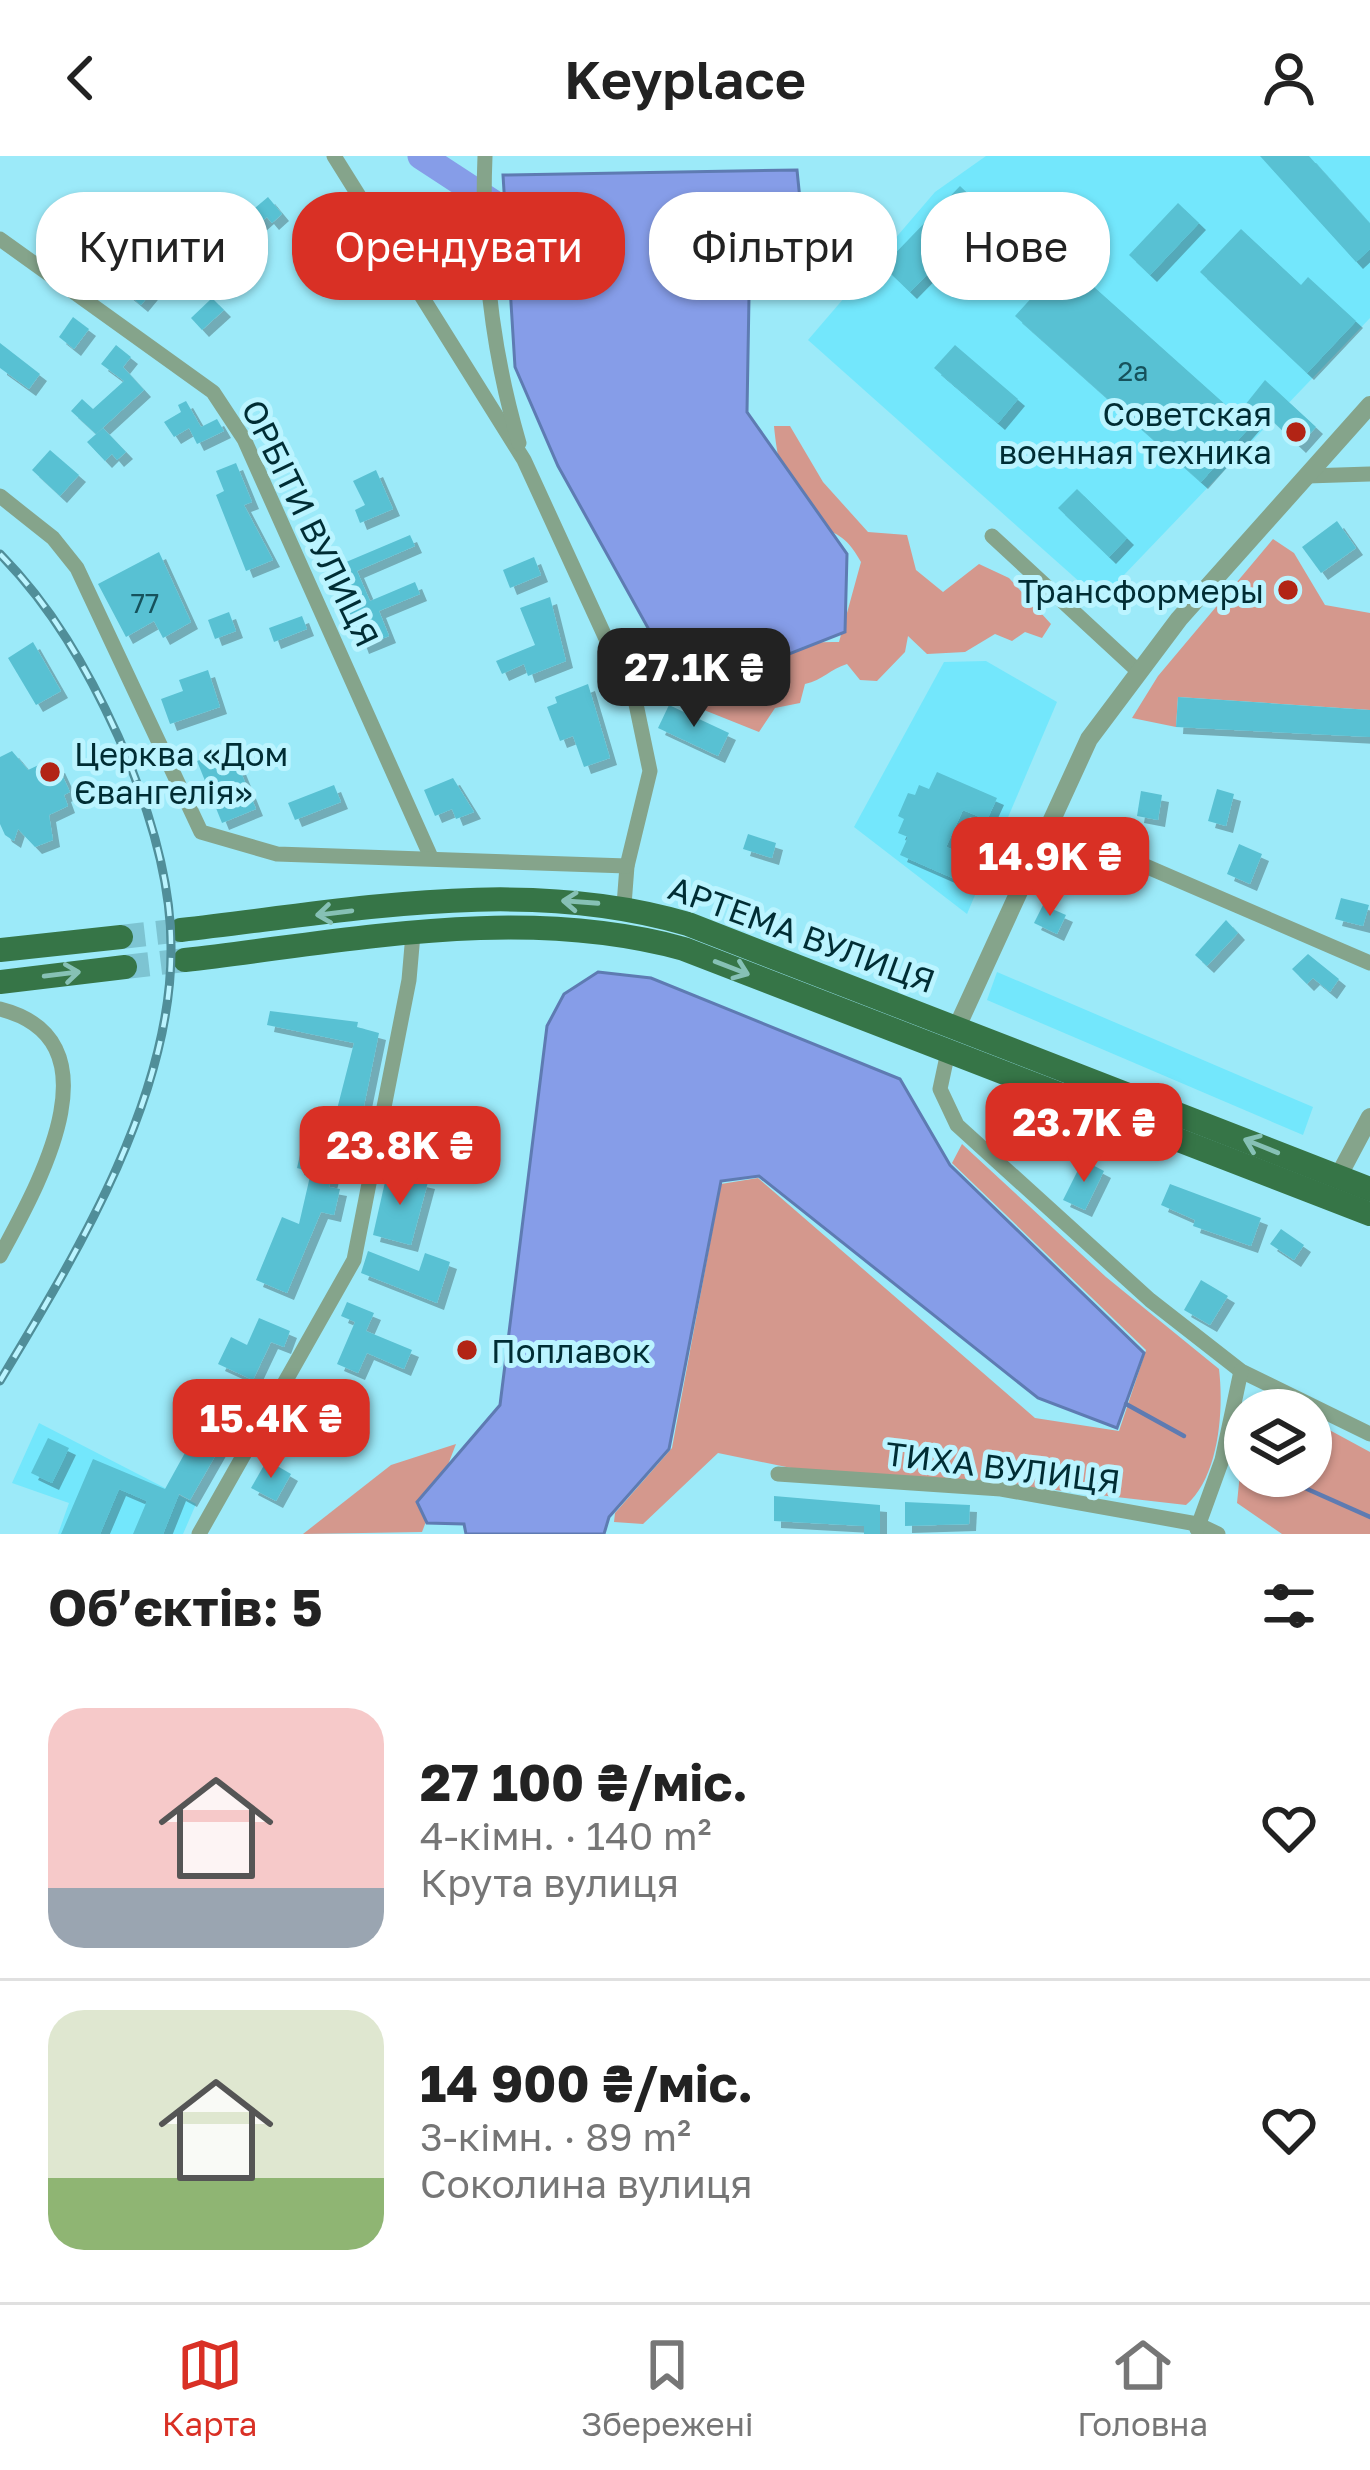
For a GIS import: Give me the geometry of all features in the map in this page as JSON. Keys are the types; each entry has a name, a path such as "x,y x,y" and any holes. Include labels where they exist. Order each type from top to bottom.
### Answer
{"main road":[{"name":"АРТЕМА ВУЛИЦЯ","path":"181,930 450,899 624,904 1370,1214"},
{"name":"АРТЕМА ВУЛИЦЯ","path":"185,960 518,925 617,931 953,1039 1370,1189"},
{"path":"0,950 121,938"},
{"path":"0,982 125,967"}],"street":[{"path":"334,156 524,460 636,704 650,771 626,866 624,904"},
{"path":"485,156 484,244 495,360 524,460"},
{"name":"ОРБІТИ ВУЛИЦЯ","path":"0,239 213,392 244,439 430,855"},
{"path":"1370,405 1179,619 1089,740 953,1039 940,1089 957,1125 1150,1300 1241,1371 1370,1434"},
{"path":"1307,476 1370,474"},
{"path":"0,496 53,538 76,568 201,832 277,854 430,855 626,866"},
{"path":"992,536 1139,672"},
{"path":"1048,824 1370,963"},
{"path":"199,1534 354,1260 409,980 412,934"},
{"path":"0,1009 30,1017 57,1047 62,1101 51,1160 0,1256"},
{"path":"1338,1177 1370,1118"},
{"path":"1197,1529 1222,1460 1241,1371"},
{"name":"ТИХА ВУЛИЦЯ","path":"778,1474 1001,1490 1218,1534"}],"shaded area":[{"path":"986,156 1370,156 1370,318 1100,600 808,340 842,300 897,300 897,236 921,208 921,300 1110,300 1110,192 935,192"},
{"path":"797,170 799,192 649,192 649,300 749,300 747,412 847,554 845,632 720,681 658,646 558,466 515,367 511,300 625,300 625,192 504,192 503,175"},
{"path":"774,426 790,426 823,482 868,532 907,535 916,570 943,592 979,564 1009,578 1051,624 1042,638 1025,632 1012,641 995,634 965,652 927,654 908,636 905,652 877,681 860,680 847,664 841,666 805,684 800,703 775,708 759,732 664,694 665,680 706,689 736,666 768,651 839,642 861,562 845,540 813,520 795,501 780,464"},
{"path":"1273,539 1294,553 1325,605 1370,613 1370,710 1178,697 1176,727 1132,718 1158,676"},
{"path":"986,661 1057,702 967,914 854,827 944,662"},
{"path":"598,972 651,978 900,1079 950,1165 1144,1353 1117,1428 1038,1398 759,1176 721,1181 669,1449 609,1517 604,1534 466,1534 464,1524 427,1523 417,1502 500,1405 547,1026 564,994"},
{"path":"997,972 1313,1107 1303,1135 987,1000"},
{"path":"962,1144 1106,1277 1219,1369 1217,1442 1206,1478 1186,1505 1003,1484 801,1470 718,1453 643,1524 614,1522 615,1513 672,1448 721,1184 758,1178 1035,1418 1119,1431 1146,1350 952,1163"},
{"path":"39,1423 196,1504 183,1534 58,1534 69,1503 12,1483"},
{"path":"1332,1431 1370,1452 1370,1534 1282,1534 1237,1503 1238,1497 1332,1497"},
{"path":"456,1444 422,1532 303,1534 391,1465"}],"building":[{"path":"1260,156 1309,156 1370,224 1370,249 1356,262"},
{"path":"268,197 282,214 272,223 268,218"},
{"path":"1178,203 1199,223 1150,275 1129,255"},
{"path":"921,227 921,281 910,292 897,279 897,251"},
{"path":"1241,229 1301,285 1308,277 1356,321 1307,373 1200,272"},
{"path":"210,300 224,310 202,330 191,318"},
{"path":"1030,300 1109,300 1237,415 1265,380 1316,427 1299,446 1263,412 1201,482 1015,316"},
{"path":"73,317 89,329 74,349 59,337"},
{"path":"0,343 40,374 29,389 0,368"},
{"path":"116,345 131,357 123,367 144,390 96,434 71,411 82,399 93,409 124,381 101,364"},
{"path":"955,345 1018,399 998,423 934,368"},
{"path":"186,401 201,427 217,419 224,431 197,444 189,428 174,437 164,422 181,412 178,405"},
{"path":"103,428 126,452 117,460 112,454 105,461 87,442"},
{"path":"50,450 79,475 60,496 32,470"},
{"path":"236,463 252,502 244,505 273,560 246,571 216,495 224,491 216,471"},
{"path":"376,470 393,509 360,523 355,510 365,505 353,481"},
{"path":"1077,489 1127,538 1109,557 1058,508"},
{"path":"1337,521 1356,548 1321,573 1302,547"},
{"path":"410,535 415,546 357,571 370,601 415,582 420,594 379,611 389,636 362,647 342,592 350,589 339,565"},
{"path":"159,552 191,622 163,638 154,621 126,637 98,584"},
{"path":"534,557 541,575 510,588 503,570"},
{"path":"550,597 566,661 528,676 524,664 502,674 496,661 535,645 520,608"},
{"path":"229,612 236,631 215,639 208,620"},
{"path":"302,616 307,629 274,642 269,628"},
{"path":"33,642 61,691 36,705 8,658"},
{"path":"208,670 220,707 170,724 161,699 183,691 179,680"},
{"path":"588,684 610,758 584,767 573,736 560,741 547,707 557,703 555,697"},
{"path":"1178,697 1370,710 1370,737 1176,727"},
{"path":"669,705 729,733 718,756 658,728"},
{"path":"231,748 256,809 222,823 197,761"},
{"path":"12,751 28,770 47,761 51,769 58,766 70,792 64,795 68,806 49,815 53,840 35,847 18,829 14,841 0,824 0,757"},
{"path":"937,772 997,798 987,820 963,810 946,847 968,856 957,880 900,855 908,837 898,833 904,819 898,816 908,793 915,795 919,785 929,789"},
{"path":"453,778 474,812 456,819 452,809 435,816 424,790"},
{"path":"334,785 341,802 295,820 288,803"},
{"path":"1217,789 1234,794 1226,826 1208,821"},
{"path":"1141,791 1162,795 1158,820 1137,816"},
{"path":"748,834 776,843 772,858 743,849"},
{"path":"1239,844 1262,854 1250,884 1227,874"},
{"path":"1067,845 1103,861 1095,879 1059,864"},
{"path":"1341,898 1369,905 1363,926 1335,919"},
{"path":"1043,905 1066,915 1057,934 1034,923"},
{"path":"1226,920 1238,933 1207,966 1195,955"},
{"path":"1308,954 1339,979 1330,992 1313,978 1307,984 1292,969"},
{"path":"270,1011 358,1022 357,1027 379,1033 357,1140 331,1134 324,1160 335,1163 329,1187 340,1189 334,1215 321,1212 287,1293 256,1280 282,1217 299,1224 311,1172 297,1168 309,1115 334,1121 354,1043 267,1025"},
{"path":"1083,1160 1104,1171 1085,1210 1063,1200"},
{"path":"387,1173 428,1182 411,1245 373,1235"},
{"path":"1170,1184 1261,1218 1251,1246 1193,1226 1195,1220 1161,1205"},
{"path":"1281,1229 1304,1245 1294,1260 1270,1244"},
{"path":"368,1251 419,1271 425,1253 450,1262 437,1303 361,1273"},
{"path":"1201,1280 1228,1296 1210,1325 1184,1310"},
{"path":"347,1302 374,1313 366,1331 412,1350 404,1369 367,1353 358,1373 337,1364 355,1322 341,1316"},
{"path":"259,1318 290,1331 284,1347 271,1342 253,1380 218,1364 231,1337 247,1345"},
{"path":"222,1396 246,1410 237,1425 213,1411"},
{"path":"197,1431 222,1444 190,1500 179,1494 163,1534 133,1534 147,1501 119,1489 100,1534 61,1534 93,1459 165,1489"},
{"path":"48,1438 69,1448 52,1483 31,1473"},
{"path":"267,1460 291,1474 276,1501 251,1488"},
{"path":"774,1496 880,1505 880,1534 864,1534 864,1526 774,1521"},
{"path":"905,1502 970,1505 969,1524 905,1526"}],"waterway":[{"path":"421,156 476,192"},
{"path":"1126,1404 1184,1436"},
{"path":"1325,1497 1370,1517"}],"tunnel":[{"path":"121,937 181,930"},
{"path":"125,967 185,960"}],"railway":[{"path":"0,554 67,639 118,736 155,838 167,892 171,946 167,1003 138,1117 88,1228 0,1381"}],"place":[{"name":"Советская военная техника","path":"1296,432"},
{"name":"Трансформеры","path":"1288,590"},
{"name":"Церква «Дом Євангелія»","path":"50,772"},
{"name":"Поплавок","path":"467,1350"}]}
